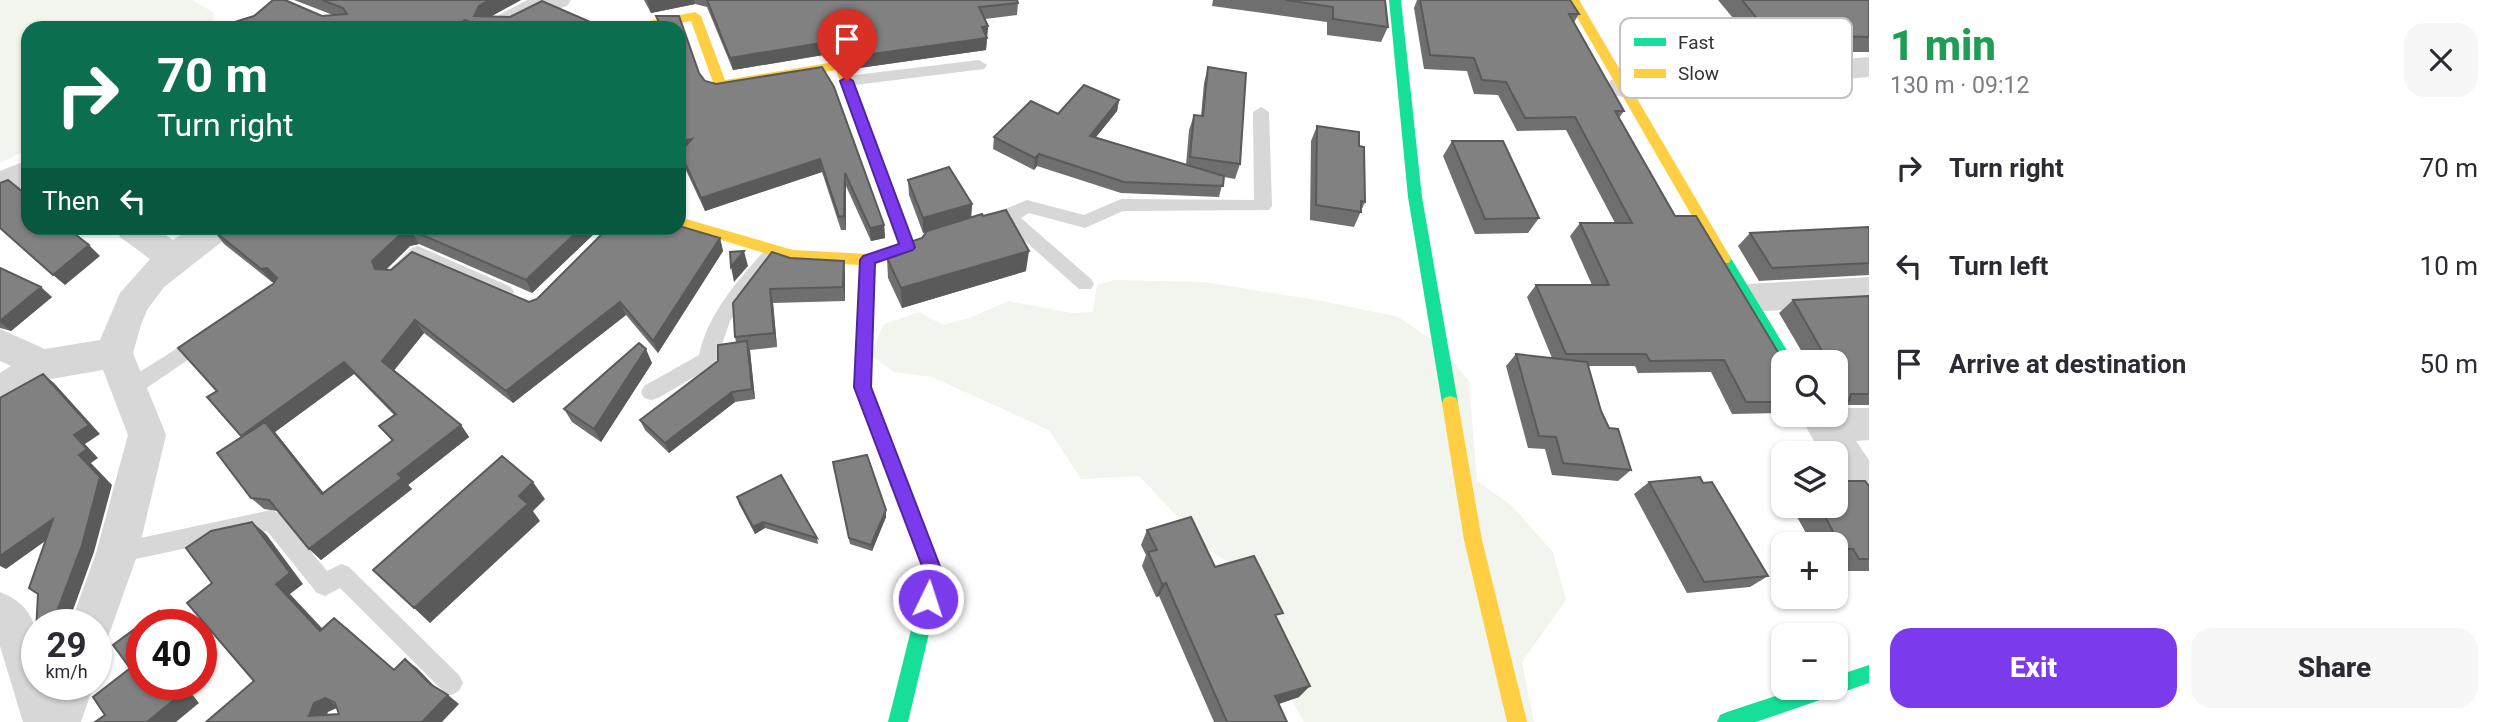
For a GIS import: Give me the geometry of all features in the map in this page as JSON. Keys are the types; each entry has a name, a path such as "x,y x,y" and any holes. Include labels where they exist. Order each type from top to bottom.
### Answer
{"street":[{"path":"502,21 517,4 557,0"},
{"path":"1395,0 1417,210 1473,540 1517,722"},
{"path":"1573,0 1620,83"},
{"path":"670,21 695,16 720,85 841,65 914,245 868,260 793,256 686,224"},
{"path":"1629,98 1779,350"},
{"path":"0,185 21,174"},
{"path":"142,235 172,257"},
{"path":"98,609 117,553 147,435 115,353 127,313 172,257 205,235"},
{"path":"868,260 863,387 934,574 898,722"},
{"path":"1748,298 1869,291"},
{"path":"0,344 42,365"},
{"path":"0,393 42,365 115,353"},
{"path":"1848,422 1869,424"},
{"path":"1826,427 1869,494"},
{"path":"0,613 19,635 46,722"},
{"path":"1848,681 1869,674"},
{"path":"58,722 66,700"},
{"path":"1727,722 1792,700"}],"lane":[{"path":"847,81 979,65"},
{"path":"971,228 1009,217 1027,206 1085,222 1121,205 1264,206 1261,112"},
{"path":"1009,217 1085,284"},
{"path":"651,391 708,359 710,340 742,290 775,250"},
{"path":"391,275 418,253 523,300"},
{"path":"129,389 220,328"},
{"path":"117,553 271,520 325,586 341,574 451,683"}],"shaded area":[{"path":"0,0 192,0 213,12 214,21 21,21 21,152 0,163"},
{"path":"1114,280 1205,282 1322,301 1398,317 1438,344 1469,381 1477,481 1511,505 1553,552 1566,600 1522,662 1534,722 1304,722 1270,661 1248,573 1211,552 1139,476 1081,479 1049,430 932,377 894,372 870,355 884,324 919,312 943,325 972,317 1008,301 1072,313 1093,312 1097,285"}],"building":[{"path":"273,0 285,0 322,16 347,14 343,8 322,0 489,0 479,6 474,16 510,17 542,1 588,21 238,21 254,16"},
{"path":"707,0 1017,0 1018,3 979,7 988,26 982,27 987,38 858,56 852,43 839,40 730,58"},
{"path":"1286,0 1385,0 1388,27 1333,19 1333,7"},
{"path":"1420,0 1570,0 1579,14 1569,14 1624,111 1615,111 1675,216 1696,216 1777,350 1771,350 1771,402 1746,402 1724,360 1650,361 1646,354 1566,354 1536,285 1609,285 1580,223 1632,223 1575,117 1525,118 1506,82 1482,80 1474,58 1430,55"},
{"path":"1742,0 1869,0 1869,37 1852,36 1852,18 1757,18"},
{"path":"656,16 679,16 681,21 658,21"},
{"path":"686,36 699,73 705,81 716,84 822,67 834,87 884,225 870,228 845,173 844,216 839,217 820,159 701,198 686,165 686,146 692,139 686,140"},
{"path":"1208,67 1246,73 1240,164 1190,157 1194,115 1203,116"},
{"path":"1084,85 1119,100 1090,136 1224,176 1223,186 1124,182 1039,154 1035,158 994,137 1031,101 1058,114"},
{"path":"1317,126 1359,132 1359,146 1364,147 1365,202 1361,201 1361,212 1316,205"},
{"path":"1452,141 1503,141 1539,218 1485,219"},
{"path":"949,167 972,204 923,218 908,180"},
{"path":"8,180 21,190 21,235 76,235 89,245 53,275 0,228 0,183"},
{"path":"1006,210 1029,251 901,288 887,258 887,250 922,238 927,231 982,214 983,216"},
{"path":"1869,227 1869,263 1772,268 1750,233"},
{"path":"686,228 720,238 653,341 620,302 506,391 415,320 382,361 461,425 398,474 402,478 309,549 269,500 251,498 217,453 265,422 322,494 393,440 379,426 396,414 344,362 241,436 207,397 217,391 178,348 273,284 277,278 267,268 261,269 219,235 400,235 372,261 375,269 391,270 412,252 529,302 537,299 601,235 686,235"},
{"path":"422,235 574,235 526,280"},
{"path":"744,251 731,267 730,252"},
{"path":"772,252 790,258 844,261 843,287 770,289 774,333 735,337 733,303"},
{"path":"0,268 41,287 0,321"},
{"path":"1869,296 1869,394 1851,394 1848,401 1848,350 1821,350 1793,300"},
{"path":"747,341 752,389 732,392 665,443 640,420 718,361 718,345"},
{"path":"639,343 646,349 594,429 564,409"},
{"path":"1516,354 1587,362 1601,411 1609,428 1618,429 1631,470 1563,463 1556,437 1539,436"},
{"path":"43,374 89,425 74,435 87,449 79,455 100,477 82,545 58,609 37,609 38,594 29,588 53,519 0,556 0,398"},
{"path":"867,455 886,510 871,545 849,538 833,462"},
{"path":"502,456 533,482 519,496 528,504 414,608 373,570"},
{"path":"781,475 817,538 763,522 753,527 737,497"},
{"path":"1700,477 1703,483 1712,482 1768,576 1704,582 1649,482"},
{"path":"1848,481 1865,481 1869,486 1869,559 1859,559 1853,549 1848,549 1848,532 1834,532 1826,518 1848,518"},
{"path":"1191,517 1215,567 1254,556 1283,613 1275,615 1310,686 1275,696 1287,722 1227,722 1166,583 1162,584 1148,552 1157,550 1147,530"},
{"path":"252,522 290,573 276,584 320,631 334,618 394,670 405,659 430,684 448,695 422,722 206,722 254,681 217,638 217,609 192,609 187,603 212,583 186,548 211,531","holes":["325,698 335,703 339,714 309,716 314,703"]},
{"path":"126,635 126,663 113,645"},
{"path":"126,671 126,700 174,700 147,722 95,722 105,715 95,700 112,700 112,682"}],"traffic: fast":[{"path":"1395,0 1415,197 1450,403"},
{"path":"1724,259 1779,350"},
{"path":"864,354 863,387 934,574 898,722"},
{"path":"1848,681 1869,674"},
{"path":"1727,722 1792,700"}],"traffic: slow":[{"path":"1573,0 1620,81"},
{"path":"669,21 695,16 720,85 841,65 908,247 868,260"},
{"path":"1630,98 1724,259"},
{"path":"686,224 793,256 868,260 864,354"},
{"path":"1450,403 1473,540 1517,722"}],"route":[{"path":"847,81 908,247 868,260 863,387 934,574 928,599"}]}
